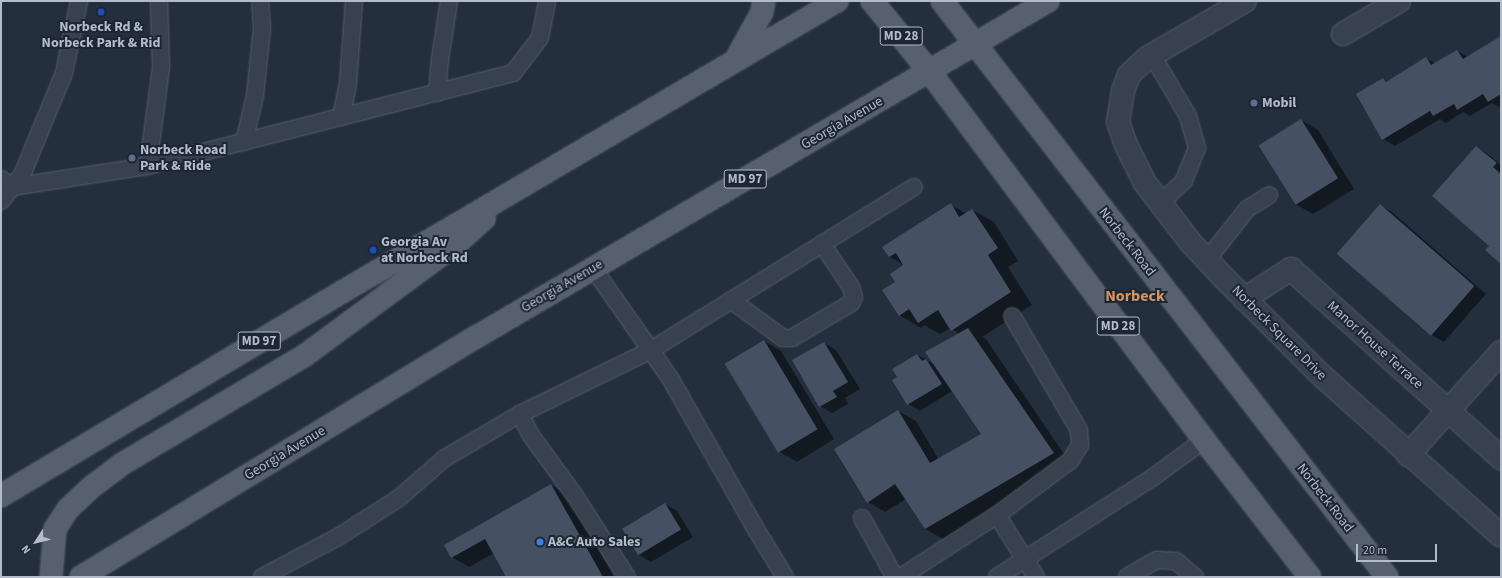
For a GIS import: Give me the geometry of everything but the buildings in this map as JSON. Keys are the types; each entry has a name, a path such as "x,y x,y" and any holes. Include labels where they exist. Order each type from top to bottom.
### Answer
{"main road":[{"path":"735,61 762,12 764,1"},
{"name":"MD 97","path":"1,496 517,188 837,1"},
{"name":"MD 28","path":"872,1 929,71 1204,440 1310,577"},
{"name":"Norbeck Road","path":"942,1 1387,577"},
{"name":"Georgia Avenue","path":"94,573 478,336 1048,1"},
{"path":"51,577 55,529 68,509 93,486 122,464 304,356 456,244 517,188"}],"street":[{"path":"1152,55 1245,1"},
{"path":"1343,34 1399,1"},
{"name":"Norbeck Square Drive","path":"1152,55 1129,75 1122,91 1118,122 1126,145 1145,183 1191,243 1244,299 1321,375 1408,455 1501,536"},
{"name":"Manor House Terrace","path":"1244,299 1292,269 1501,458"},
{"path":"1408,455 1449,412 1501,352"}],"lane":[{"path":"1,201 6,183 22,175 64,73 79,1"},
{"path":"148,166 161,68 159,1"},
{"path":"244,142 255,96 262,28 260,1"},
{"path":"341,117 348,83 354,1"},
{"path":"437,92 440,59 449,1"},
{"path":"6,183 148,166 513,73 540,38 547,1"},
{"path":"1152,55 1188,116 1196,148 1184,181 1160,203"},
{"path":"262,577 338,537 381,510 399,498 445,458 520,414 651,350 914,187"},
{"path":"1207,260 1247,209 1269,195"},
{"path":"731,300 783,338 792,338 851,303 854,297 852,287 822,244"},
{"path":"593,268 670,378 785,577"},
{"path":"862,518 893,574 900,577 997,515 1071,460 1080,445 1079,430 1012,316"},
{"path":"520,414 530,434 574,496 627,577"},
{"path":"997,577 1152,478 1204,440"},
{"path":"997,515 1036,577"},
{"path":"1127,577 1157,560 1176,561 1195,577"}],"place":[{"name":"Norbeck Rd & Norbeck Park & Rid","path":"101,12"},
{"name":"Mobil","path":"1254,103"},
{"name":"Norbeck Road Park & Ride","path":"132,158"},
{"name":"Georgia Av at Norbeck Rd","path":"373,250"},
{"name":"A&C Auto Sales","path":"540,542"}],"district":[{"name":"Norbeck","path":"1135,296"}]}
